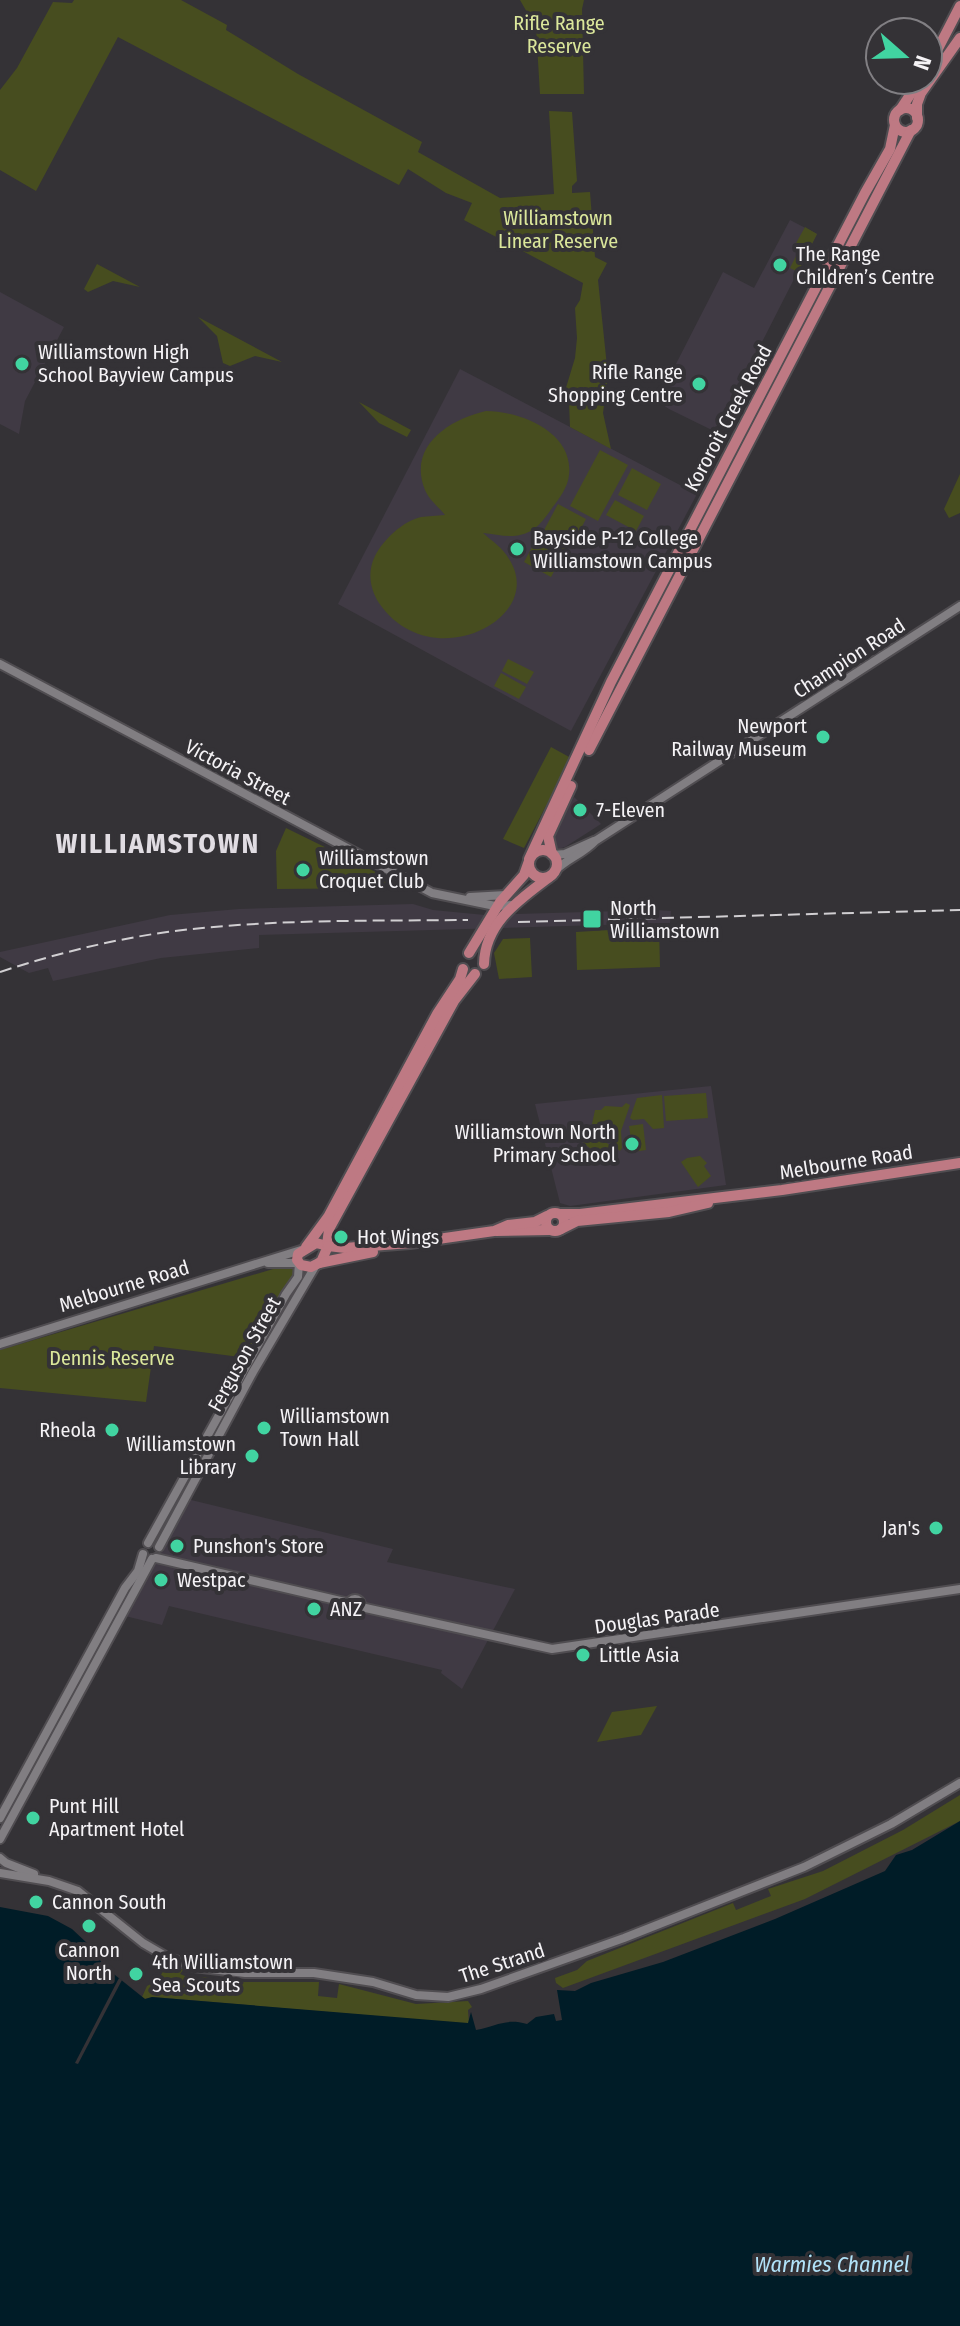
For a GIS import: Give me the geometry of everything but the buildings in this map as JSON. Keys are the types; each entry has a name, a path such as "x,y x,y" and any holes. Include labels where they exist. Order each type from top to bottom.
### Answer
{"main road":[{"path":"944,37 960,6"},
{"path":"909,96 895,117 895,125 902,131 911,130 917,124 920,96 960,38"},
{"path":"900,110 912,110 917,118"},
{"name":"Kororoit Creek Road","path":"529,860 757,400 890,149 895,125"},
{"name":"Kororoit Creek Road","path":"553,854 548,844 549,833 612,692 774,394 911,130"},
{"path":"757,400 774,394"},
{"path":"299,1263 297,1256 328,1217 392,1107 454,1001 475,974 481,971 487,943 513,905 553,874 557,863 553,854 538,851 529,860 524,875 506,895 462,960 460,979 443,1002 392,1107 331,1226 328,1245 318,1264"},
{"path":"529,860 529,869 537,877 553,874"},
{"path":"469,953 479,954 484,964"},
{"path":"463,969 475,974"},
{"name":"Melbourne Road","path":"494,1231 556,1229 581,1221 960,1163"},
{"name":"Melbourne Road","path":"561,1214 668,1207"},
{"path":"561,1214 564,1221 556,1229 546,1223 547,1216 561,1214"},
{"name":"Melbourne Road","path":"304,1248 316,1243 345,1248 410,1243 494,1231 508,1225 535,1222 547,1216"},
{"name":"Melbourne Road","path":"299,1263 309,1267 410,1243"}],"street":[{"name":"Champion Road","path":"553,874 563,862 960,606"},
{"name":"Victoria Street","path":"0,664 430,892 498,906 513,905"},
{"name":"Champion Road","path":"553,854 565,854 595,841"},
{"name":"Victoria Street","path":"465,898 506,895"},
{"name":"Melbourne Road","path":"0,1344 304,1248"},
{"name":"Melbourne Road","path":"258,1264 299,1263"},
{"name":"Ferguson Street","path":"154,1553 144,1548 298,1277 299,1263"},
{"name":"Ferguson Street","path":"0,1839 253,1372 309,1274 318,1264"},
{"name":"Ferguson Street","path":"0,1818 117,1601 154,1553"},
{"name":"Douglas Parade","path":"154,1553 183,1563 349,1603 356,1599 361,1607 537,1648 556,1649 960,1589"},
{"name":"The Strand","path":"0,1873 68,1886 88,1896 139,1940 167,1957 194,1967 245,1973 326,1975 373,1982 416,1995 448,1997 624,1938 804,1867 960,1783"},
{"name":"The Strand","path":"0,1858 9,1865 49,1881"}],"shaded area":[{"path":"790,220 817,234 734,397 742,401 724,436 657,401 723,272 754,288"},
{"name":"Williamstown High School Bayview Campus","path":"0,292 64,327 25,401 19,434 0,424"},
{"name":"Bayside P-12 College Williamstown Campus","path":"460,369 697,494 571,731 338,604"},
{"name":"7-Eleven","path":"574,797 601,824 558,849 551,836"},
{"path":"413,904 433,910 485,915 671,911 670,923 259,935 259,948 161,958 53,981 48,968 29,973 0,957 0,952 170,915 239,909"},
{"name":"Williamstown North Primary School","path":"711,1086 726,1185 570,1206 560,1203 535,1104"},
{"path":"187,1499 393,1549 387,1562 515,1589 462,1689 441,1673 442,1670 169,1606 162,1625 125,1616"}],"green space":[{"name":"Williamstown Linear Reserve","path":"74,0 181,0 227,25 226,30 298,74 422,142 418,152 500,198 554,194 549,111 572,112 577,181 572,186 572,193 590,192 595,257 607,263 598,280 608,376 603,413 611,449 570,427 569,401 565,391 575,358 575,308 583,283 464,220 472,203 446,193 408,169 399,185 118,37 36,191 0,170 0,90 17,68 53,2 72,3"},
{"name":"Rifle Range Reserve","path":"520,0 584,0 584,94 540,94 536,28"},
{"path":"805,227 817,234 798,272 790,268 800,248 795,245"},
{"path":"97,264 140,287 113,281 88,292 84,289"},
{"path":"198,317 282,362 255,356 230,366 223,363 217,336"},
{"path":"359,402 411,430 407,437 379,423"},
{"path":"486,411 529,420 554,436 568,460 568,479 563,493 546,517 530,531 511,536 483,533 507,555 517,581 512,602 498,619 478,632 453,638 426,636 401,625 379,603 373,592 371,568 379,550 401,527 421,517 445,515 425,490 422,460 435,437 446,428"},
{"path":"600,450 628,465 598,521 570,506"},
{"path":"632,468 661,484 647,510 618,495"},
{"path":"960,474 960,513 949,518 944,509"},
{"path":"615,500 644,516 636,531 606,515"},
{"path":"558,504 586,519 571,547 543,532"},
{"path":"539,534 566,549 551,577 524,562"},
{"path":"508,659 534,672 527,684 502,671"},
{"path":"501,673 526,687 519,699 494,686"},
{"path":"551,747 571,758 524,848 503,839"},
{"name":"Williamstown Croquet Club","path":"286,828 394,881 393,888 277,889 276,851"},
{"path":"659,927 660,967 577,970 576,932"},
{"path":"530,938 532,977 499,979 494,953 503,939"},
{"path":"706,1093 708,1118 666,1121 664,1096"},
{"path":"662,1095 664,1128 653,1129 644,1119 630,1118 637,1098"},
{"path":"626,1103 630,1105 621,1131 620,1151 592,1124 595,1110 605,1106 622,1107"},
{"path":"643,1124 646,1150 633,1152 629,1126"},
{"path":"592,1132 615,1149 606,1160 583,1143"},
{"path":"700,1156 707,1163 704,1166 711,1176 698,1187 681,1162"},
{"name":"Dennis Reserve","path":"280,1267 295,1268 295,1273 248,1358 154,1346 146,1402 0,1388 0,1350"},
{"path":"657,1706 641,1735 597,1742 612,1712"},
{"path":"960,1795 960,1821 805,1899 563,1988 556,1983 555,1978 577,1970 587,1961 733,1903 736,1910 771,1896 768,1889 823,1871 903,1830"},
{"path":"168,1963 183,1970 180,1974 195,1980 201,1977 245,1982 319,1982 318,1996 337,1998 339,1984 416,2004 468,2001 472,2007 468,2010 469,2024 142,1997 147,1986 158,1980"}],"water":[{"name":"Warmies Channel","path":"960,1821 960,2326 0,2326 0,1907 48,1916 72,1929 105,1967 145,1999 152,1997 468,2023 471,2012 476,2030 507,2022 527,2024 536,2017 554,2014 556,2021 562,2020 557,1990 575,1991 591,1983 663,1962 775,1919 885,1871 896,1855 912,1850"}],"pier":[{"path":"119,1978 122,1980 78,2064 75,2063"}],"railway":[{"path":"518,922 960,910"},
{"path":"0,972 104,943 204,928 317,922 468,920"}],"place":[{"name":"The Range Children’s Centre","path":"780,265"},
{"name":"Williamstown High School Bayview Campus","path":"22,364"},
{"name":"Rifle Range Shopping Centre","path":"699,384"},
{"name":"Bayside P-12 College Williamstown Campus","path":"517,549"},
{"name":"Newport Railway Museum","path":"823,737"},
{"name":"7-Eleven","path":"580,810"},
{"name":"Williamstown Croquet Club","path":"303,870"},
{"name":"North Williamstown","path":"592,919"},
{"name":"Williamstown North Primary School","path":"632,1144"},
{"name":"Hot Wings","path":"341,1237"},
{"name":"Williamstown Town Hall","path":"264,1428"},
{"name":"Rheola","path":"112,1430"},
{"name":"Williamstown Library","path":"252,1456"},
{"name":"Jan's","path":"936,1528"},
{"name":"Punshon's Store","path":"177,1546"},
{"name":"Westpac","path":"161,1580"},
{"name":"ANZ","path":"314,1609"},
{"name":"Little Asia","path":"583,1655"},
{"name":"Punt Hill Apartment Hotel","path":"33,1818"},
{"name":"Cannon South","path":"36,1902"},
{"name":"Cannon North","path":"89,1926"},
{"name":"4th Williamstown Sea Scouts","path":"136,1974"}],"district":[{"name":"WILLIAMSTOWN","path":"158,843"}]}
